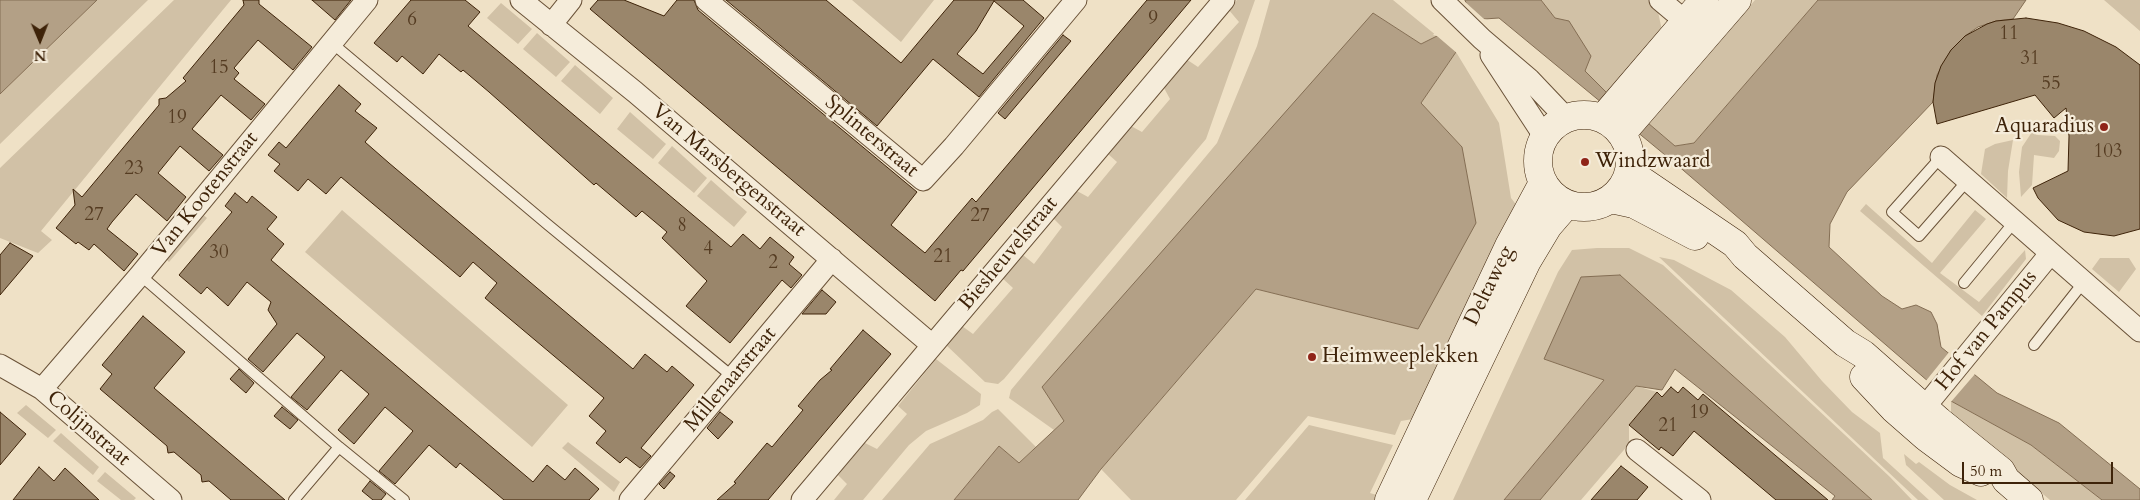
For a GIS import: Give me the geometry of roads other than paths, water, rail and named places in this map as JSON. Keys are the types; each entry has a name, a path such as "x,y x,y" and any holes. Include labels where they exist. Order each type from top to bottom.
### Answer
{"street":[{"name":"Van Kootenstraat","path":"42,389 140,275 368,0"},
{"name":"Van Marsbergenstraat","path":"521,0 635,92 932,345"},
{"path":"551,25 571,0"},
{"name":"Splinterstraat","path":"706,0 922,180 954,146 1076,0"},
{"path":"1660,0 1685,21"},
{"path":"1704,0 1685,21 1621,116 1630,152 1629,172 1624,185 1611,199 1598,205 1582,207 1568,204 1555,197 1543,183 1538,169 1538,156 1544,136 1552,127 1566,118 1582,114 1621,116 1737,0"},
{"path":"1445,2 1482,39 1529,79 1566,118"},
{"name":"Biesheuvelstraat","path":"802,500 1220,4"},
{"path":"1482,39 1544,136"},
{"name":"Hof van Pampus","path":"1941,157 2140,331"},
{"path":"1629,172 1735,244 1745,256 1845,343 1856,368 1923,409 1961,462 1990,477 2006,480 2030,500"},
{"name":"Deltaweg","path":"1389,500 1509,246 1543,183"},
{"path":"1611,199 1634,204 1717,248 1745,256"},
{"name":"Deltaweg","path":"1412,500 1527,261 1548,226 1568,204"},
{"name":"Hof van Pampus","path":"1923,409 2050,254"},
{"name":"Millenaarstraat","path":"630,500 832,259"},
{"name":"Colijnstraat","path":"0,365 42,389 171,500"},
{"path":"1637,450 1700,500"}],"lane":[{"path":"332,43 733,377"},
{"name":"Hof van Pampus","path":"1941,157 1892,212 1919,236 1967,181"},
{"path":"1964,283 2015,221"},
{"path":"140,275 339,447 404,500"},
{"path":"2034,344 2083,283"},
{"path":"294,500 339,447"}],"place":[{"name":"Aquaradius","path":"2104,127"},
{"name":"Windzwaard","path":"1585,162"},
{"name":"Heimweeplekken","path":"1312,357"}]}
